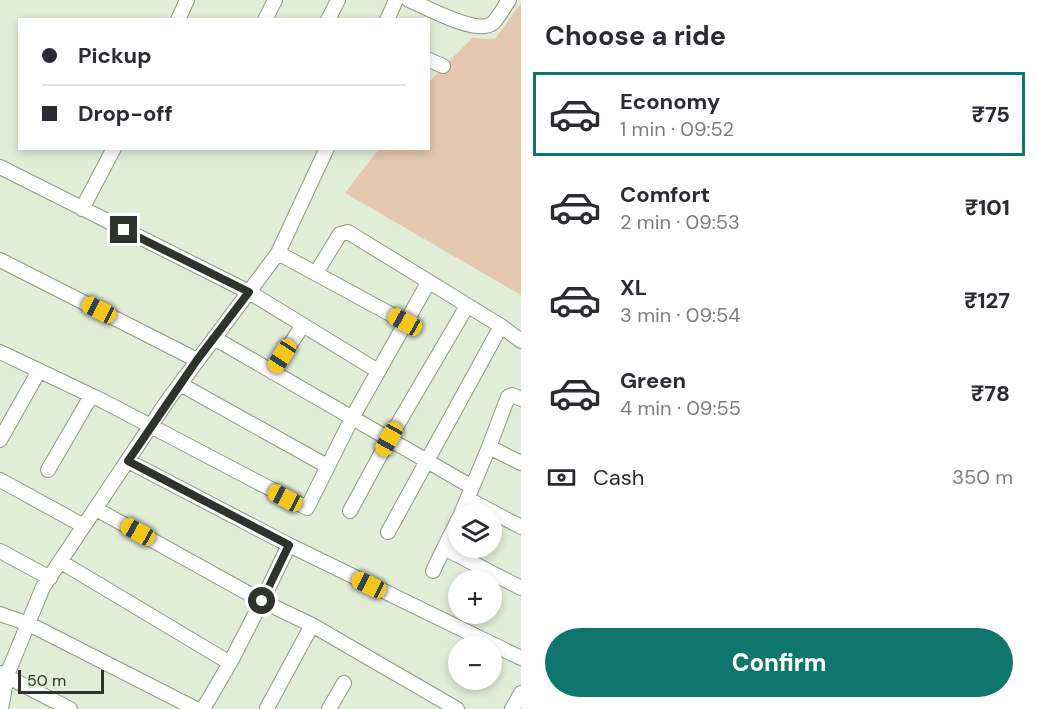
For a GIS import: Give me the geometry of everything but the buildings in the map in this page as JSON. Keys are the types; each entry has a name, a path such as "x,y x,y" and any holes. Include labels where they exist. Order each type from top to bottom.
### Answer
{"street":[{"path":"179,18 187,0"},
{"path":"266,18 275,0"},
{"path":"329,18 338,0"},
{"path":"388,18 396,0"},
{"path":"409,0 473,27 485,27 492,24 509,0"},
{"path":"430,60 443,66"},
{"path":"82,209 113,150"},
{"path":"1,709 4,674 29,624 43,587 180,384 278,253 324,150"},
{"path":"0,166 249,292 378,371"},
{"path":"316,273 340,234 348,231 428,283 501,326 521,341"},
{"path":"278,253 405,322"},
{"path":"0,260 197,360"},
{"path":"0,352 151,426 304,509 309,507 352,418 428,283"},
{"path":"350,511 389,439 467,306"},
{"path":"272,372 303,325"},
{"path":"388,532 501,326"},
{"path":"214,338 426,459 521,528"},
{"path":"0,440 39,370"},
{"path":"465,504 508,397 516,397 521,383"},
{"path":"180,384 327,466"},
{"path":"48,470 91,396"},
{"path":"489,447 521,463"},
{"path":"128,461 289,545 521,658"},
{"path":"0,480 84,526"},
{"path":"96,509 262,601 312,625 457,709"},
{"path":"433,571 448,540"},
{"path":"203,709 230,663 289,545"},
{"path":"444,548 520,585"},
{"path":"0,551 50,578"},
{"path":"62,562 230,663"},
{"path":"0,614 29,624 196,709"},
{"path":"267,708 312,625"},
{"path":"4,674 70,709"},
{"path":"329,709 344,683"},
{"path":"512,709 521,693"}],"shaded area":[{"path":"521,3 521,295 345,193 378,150 430,150 430,81 472,38 495,39"}],"route":[{"path":"124,230 249,292 197,360 128,461 289,545 262,601"}]}
